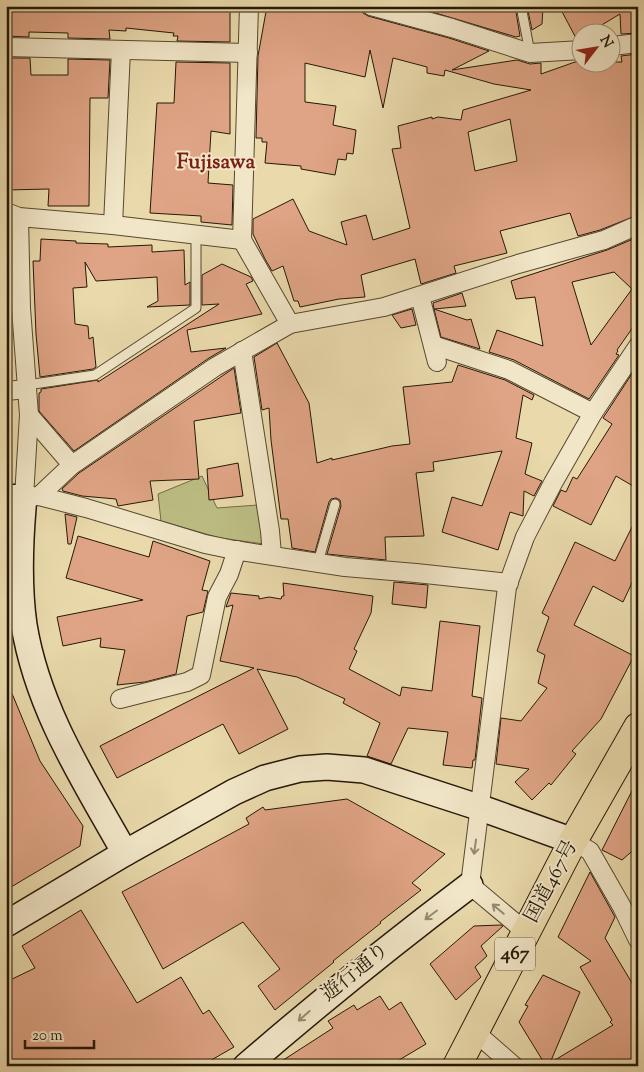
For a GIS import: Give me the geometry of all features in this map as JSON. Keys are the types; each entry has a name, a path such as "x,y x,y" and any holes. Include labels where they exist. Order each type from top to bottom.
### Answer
{"highway":[{"name":"国道467号","path":"457,1066 573,841 638,726"}],"street":[{"path":"249,6 242,240 290,324"},
{"path":"371,6 530,52 572,50"},
{"path":"622,45 638,43"},
{"path":"6,47 248,53"},
{"path":"113,225 121,50"},
{"path":"125,853 65,747 47,708 34,667 24,625 20,541 29,415 13,215 242,240"},
{"path":"23,497 215,367 290,324 384,307 518,264 604,240 638,225"},
{"path":"420,296 437,362"},
{"path":"433,345 510,370 593,413"},
{"path":"526,932 470,886 508,583 525,537 553,484 593,413 637,350"},
{"path":"242,352 270,531 272,556"},
{"path":"6,391 27,387"},
{"path":"29,415 72,465"},
{"path":"23,497 86,508 205,544 237,550 346,568 508,583"},
{"path":"120,699 187,682 201,675 217,597 229,574 237,550"},
{"path":"6,924 125,853 234,792 265,778 300,769 327,767 364,770 573,841 590,851 622,907 638,940"},
{"name":"遊行通り","path":"246,1066 373,959 470,886"},
{"path":"475,1032 514,1066"}],"lane":[{"path":"521,6 530,52"},
{"path":"27,387 95,375 196,308 196,234"},
{"path":"318,562 335,504"}],"green space":[{"path":"202,476 217,508 258,505 264,544 220,538 161,521 158,494"}],"building":[{"path":"6,6 230,6 230,42 177,41 178,36 173,36 174,33 126,28 126,31 109,30 110,39 68,38 68,33 29,32 29,37 6,36"},
{"path":"267,6 361,6 363,13 368,16 489,51 452,70 517,60 530,64 541,63 541,74 572,63 572,72 622,72 622,56 638,54 638,215 600,230 578,236 570,213 500,231 507,253 454,266 456,273 421,284 415,259 361,275 365,297 339,299 300,307 298,301 294,301 283,266 272,271 265,259 253,234 253,219 293,199 309,231 347,245 341,222 366,215 373,240 410,228 392,149 401,148 398,126 432,117 432,119 438,117 461,120 463,110 531,90 494,84 445,70 444,76 427,73 427,67 393,58 383,108 370,50 365,77 305,63 305,102 336,106 333,125 356,130 353,154 347,153 346,160 338,159 335,175 301,169 301,166 265,163 267,142 262,142 262,138 256,138 258,56","holes":["510,119 517,161 475,171 468,132"]},
{"path":"412,6 515,6 520,36 516,37"},
{"path":"527,6 543,6 542,24 532,30"},
{"path":"559,6 638,6 638,33 622,34 620,14 607,22 572,22 572,31"},
{"path":"6,58 30,58 31,75 68,75 68,59 110,60 108,98 90,98 89,206 48,206 49,189 6,190"},
{"path":"176,62 230,63 230,134 211,131 208,183 233,185 232,225 201,222 201,216 150,213 157,103 174,103"},
{"path":"638,237 638,320 617,350 616,354 619,355 589,399 514,360 489,352 497,330 543,346 535,297 516,299 511,281 607,250","holes":["614,272 632,289 591,345 572,282"]},
{"path":"41,239 108,244 108,247 152,245 152,252 184,250 185,285 190,282 190,305 147,307 158,301 157,277 96,281 85,262 87,287 73,288 75,324 88,326 89,339 93,337 96,367 40,377 33,261 40,261"},
{"path":"222,264 251,277 253,281 246,284 262,314 187,330 191,352 226,348 74,451 39,411 39,393 41,389 98,380 98,382 219,304 202,305 202,275"},
{"path":"462,293 466,306 434,309 433,303"},
{"path":"412,309 416,325 401,328 392,315"},
{"path":"434,309 467,320 471,319 480,349 441,337"},
{"path":"277,343 309,403 317,463 332,458 332,460 392,446 410,444 403,387 452,382 458,365 505,380 534,395 532,400 523,395 516,438 532,443 525,474 542,481 534,496 524,491 523,516 510,512 498,550 442,532 452,497 482,506 502,451 433,462 434,471 416,473 424,536 385,537 386,560 327,554 341,506 340,500 336,498 331,499 329,502 315,552 292,548 288,519 281,519 269,408 262,410 254,357"},
{"path":"637,366 638,489 616,476 591,525 553,506 561,490 566,492 573,477 577,479 612,424 603,418"},
{"path":"234,368 241,413 194,421 199,479 150,481 153,500 118,506 116,499 82,496 63,491 62,489 79,473"},
{"path":"238,463 243,496 209,500 207,469"},
{"path":"65,514 77,517 71,544 68,544"},
{"path":"638,515 638,570 623,602 593,586 574,625 634,656 601,719 572,751 576,754 551,785 549,783 532,800 515,782 529,769 496,764 501,718 521,721 547,688 538,683 545,655 537,651 549,617 542,613 575,542 615,561"},
{"path":"78,536 149,557 153,541 210,561 202,590 208,591 203,612 187,616 176,674 145,682 117,685 125,650 100,647 101,638 63,646 57,617 143,600 66,578"},
{"path":"394,582 428,585 426,608 392,604"},
{"path":"283,583 373,596 371,613 354,649 357,651 349,669 400,696 402,687 432,691 440,621 480,626 472,696 482,698 475,760 473,760 472,768 443,765 448,732 408,728 391,764 367,756 380,723 343,703 345,699 297,677 257,669 288,729 239,754 223,724 117,778 100,746 254,668 220,661 233,605 226,607 231,593 259,596 259,599 269,597 281,599 284,596"},
{"path":"6,679 40,761 83,826 80,846 6,890"},
{"path":"638,779 638,846 622,860 602,850"},
{"path":"347,799 445,854 412,883 421,890 275,1010 258,986 280,969 243,922 163,969 122,892 249,824 246,818 263,807 265,810"},
{"path":"590,872 615,917 605,938 638,993 638,1057 623,1066 546,1066 519,1022 528,1006 525,1005 543,975 580,992 550,1063 613,1025 610,1022 612,1020 580,967 591,961 558,937"},
{"path":"81,910 137,1003 181,977 203,1014 209,1010 234,1047 201,1066 6,1066 6,982 35,968 22,946"},
{"path":"474,926 503,926 481,946 487,956 475,967 481,977 456,1000 430,964"},
{"path":"380,996 389,1010 401,1002 426,1044 389,1066 274,1066 333,1028 328,1021 354,1005 357,1010"}],"district":[{"name":"Fujisawa","path":"216,163"}]}
